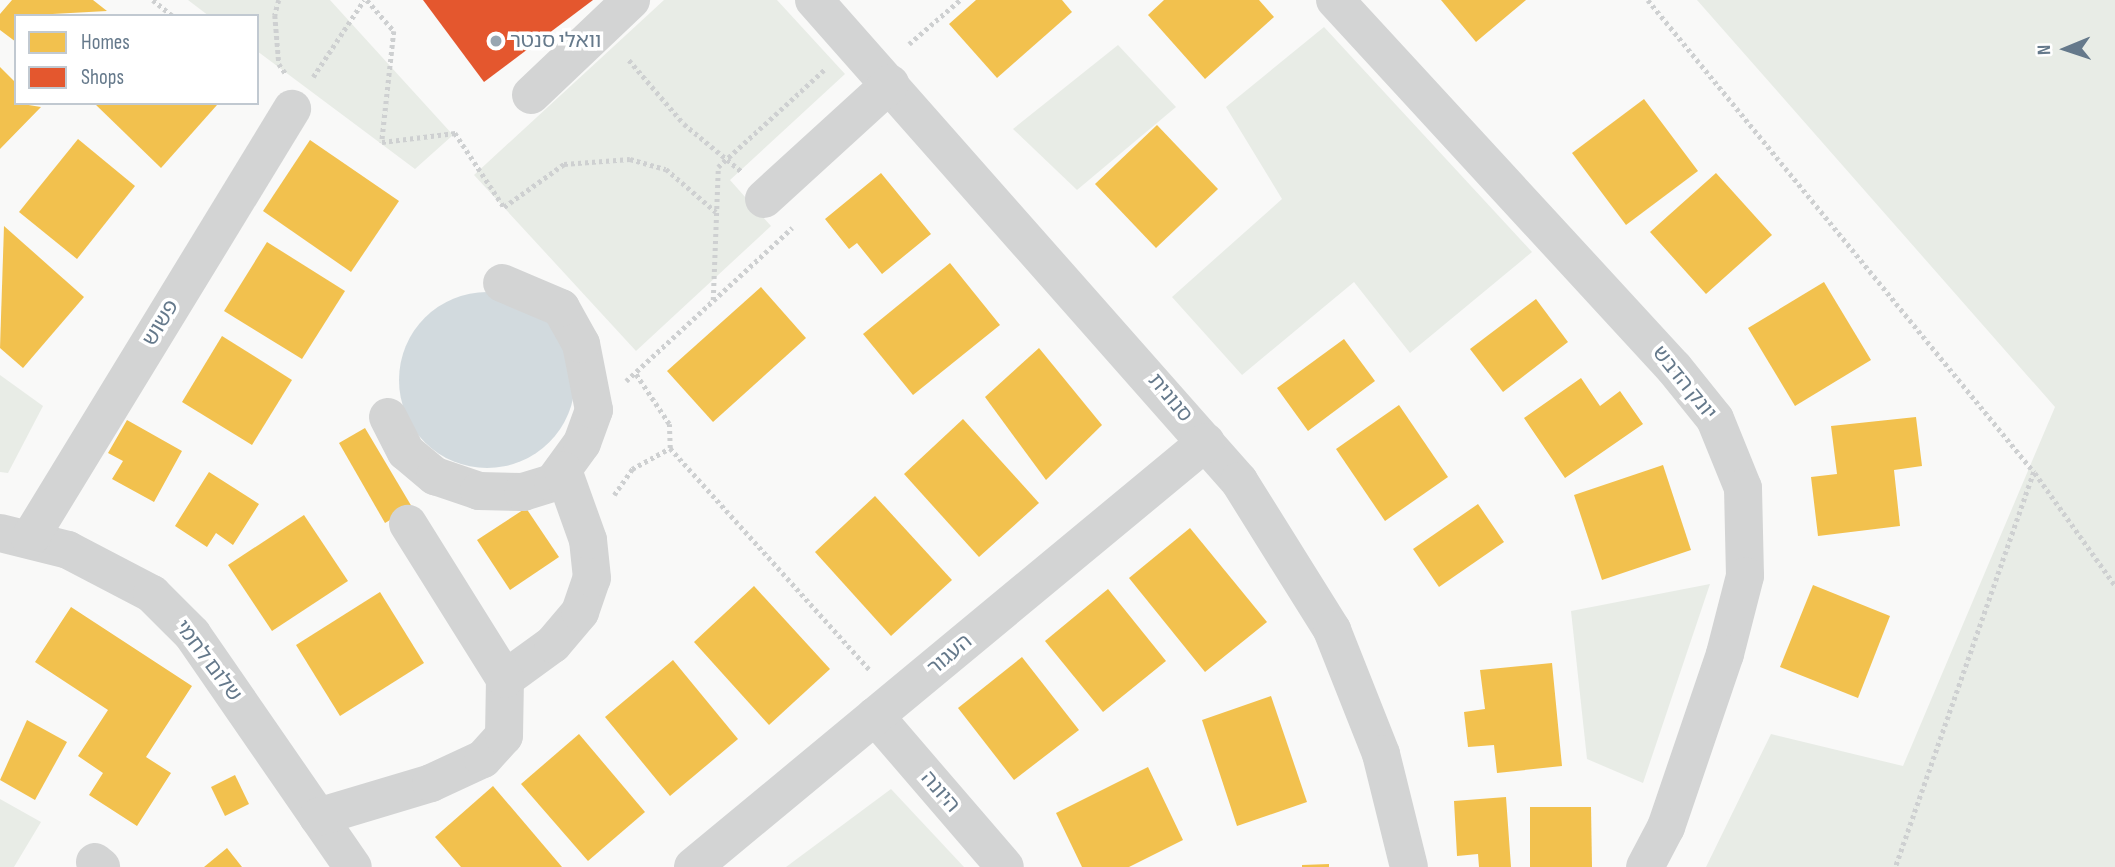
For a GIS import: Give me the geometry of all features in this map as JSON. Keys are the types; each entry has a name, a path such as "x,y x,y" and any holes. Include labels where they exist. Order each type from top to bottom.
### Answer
{"street":[{"path":"531,94 631,0"},
{"name":"סנונית","path":"814,0 1206,442 1269,527 1332,630 1388,778 1409,867"},
{"name":"יונק הדבש","path":"1335,0 1674,368 1715,419 1743,488 1745,576 1726,654 1666,827 1645,867"},
{"path":"764,199 890,84"},
{"name":"פשוש","path":"15,535 296,102"},
{"path":"388,417 406,452 435,476 479,491 523,492 553,483 563,470 594,410 581,344 561,308 502,283"},
{"name":"העגור","path":"693,867 1206,442"},
{"path":"505,678 553,644 580,612 592,579 588,540 563,470"},
{"path":"318,817 431,783 483,759 504,736 505,678 408,524"},
{"name":"שלום לחמי","path":"15,535 104,565 152,594 192,634 353,867"},
{"name":"היונה","path":"886,708 1005,867"}],"path":[{"path":"153,0 170,14"},
{"path":"279,0 279,64 296,102"},
{"path":"296,102 366,0 394,31 382,142 455,133 505,207 564,164 630,159 666,169 716,212"},
{"path":"909,44 960,0"},
{"path":"1648,0 2034,472 2115,585"},
{"path":"629,60 684,124 732,161 764,199"},
{"path":"594,410 802,219"},
{"path":"670,448 886,708"},
{"path":"1896,867 2034,472"}],"shaded area":[{"path":"188,0 330,0 453,135 415,169 259,52 259,14 206,14"},
{"path":"664,0 777,0 845,74 730,180 771,226 636,351 474,175"},
{"path":"1697,0 2115,0 2115,867 1706,867 1771,734 1903,766 2055,407"},
{"path":"1324,27 1532,252 1410,353 1354,282 1242,375 1172,297 1282,199 1226,107"},
{"path":"1118,45 1176,107 1077,190 1013,129"},
{"path":"487,292 521,299 549,318 568,346 575,380 568,414 549,442 521,461 487,468 453,461 425,442 406,414 399,380 406,346 425,318 453,299"},
{"path":"0,375 43,406 8,473 0,472"},
{"path":"1710,584 1643,783 1587,759 1571,611"},
{"path":"891,789 964,867 786,867"},
{"path":"0,799 41,822 14,867 0,867"}],"building: Homes":[{"path":"12,0 93,0 107,11 14,14 14,40 0,30 0,14"},
{"path":"976,0 1062,0 1072,12 997,78 949,24"},
{"path":"1164,0 1259,0 1274,17 1205,79 1148,15"},
{"path":"1441,0 1526,0 1476,42"},
{"path":"0,67 14,81 14,105 41,107 0,149"},
{"path":"1644,99 1698,171 1626,225 1572,153"},
{"path":"96,105 217,105 161,168"},
{"path":"1157,125 1218,189 1156,248 1095,184"},
{"path":"78,139 135,186 77,259 19,212"},
{"path":"310,140 399,201 351,272 263,211"},
{"path":"881,173 931,234 882,274 857,243 849,249 825,219"},
{"path":"1716,173 1772,235 1706,294 1650,232"},
{"path":"4,226 84,297 23,368 0,348"},
{"path":"267,242 345,291 302,359 224,311"},
{"path":"950,263 1000,325 913,395 863,334"},
{"path":"1824,282 1871,360 1795,406 1748,328"},
{"path":"761,287 806,338 713,422 667,371"},
{"path":"1536,299 1568,342 1503,392 1470,349"},
{"path":"222,336 292,380 252,445 182,402"},
{"path":"1344,339 1375,381 1308,431 1277,388"},
{"path":"1039,348 1102,425 1046,480 985,397"},
{"path":"1581,378 1600,406 1620,391 1643,424 1565,478 1524,418"},
{"path":"1399,405 1448,477 1385,521 1336,449"},
{"path":"1916,417 1922,466 1894,470 1900,526 1818,536 1811,477 1837,474 1831,426"},
{"path":"963,419 1039,503 979,557 904,474"},
{"path":"127,420 182,451 154,502 112,479 123,461 108,453"},
{"path":"365,428 412,507 385,523 339,443"},
{"path":"1663,465 1691,550 1602,580 1574,495"},
{"path":"209,472 259,504 233,545 216,533 207,547 175,526"},
{"path":"875,496 952,580 891,636 815,552"},
{"path":"1478,504 1504,542 1439,587 1413,549"},
{"path":"526,508 559,557 510,590 477,540"},
{"path":"304,515 348,581 272,631 228,565"},
{"path":"1190,528 1267,622 1205,672 1129,578"},
{"path":"1813,585 1890,616 1858,698 1780,667"},
{"path":"754,586 830,669 769,725 694,642"},
{"path":"1108,589 1166,661 1103,712 1045,641"},
{"path":"380,592 424,663 340,716 296,645"},
{"path":"71,607 192,686 146,757 171,773 137,826 89,795 103,773 78,756 108,710 35,662"},
{"path":"1022,657 1079,730 1014,780 958,708"},
{"path":"673,660 738,739 670,796 605,717"},
{"path":"1552,663 1562,766 1497,773 1494,745 1468,747 1464,712 1485,709 1480,670"},
{"path":"1271,696 1307,802 1237,826 1202,720"},
{"path":"27,720 67,742 35,800 0,780"},
{"path":"579,734 645,812 588,861 521,784"},
{"path":"1148,767 1183,840 1129,867 1082,867 1056,813"},
{"path":"235,775 249,804 225,816 211,787"},
{"path":"493,786 562,867 461,867 435,837"},
{"path":"1506,797 1511,867 1479,867 1478,854 1457,856 1454,801"},
{"path":"1530,807 1591,807 1592,867 1530,867"},
{"path":"227,848 242,867 204,867"},
{"path":"1329,864 1329,867 1302,867 1302,865"}],"building: Shops":[{"name":"וואלי סנטר","path":"423,0 593,0 484,82"}],"place":[{"name":"וואלי סנטר","path":"496,41"}]}
